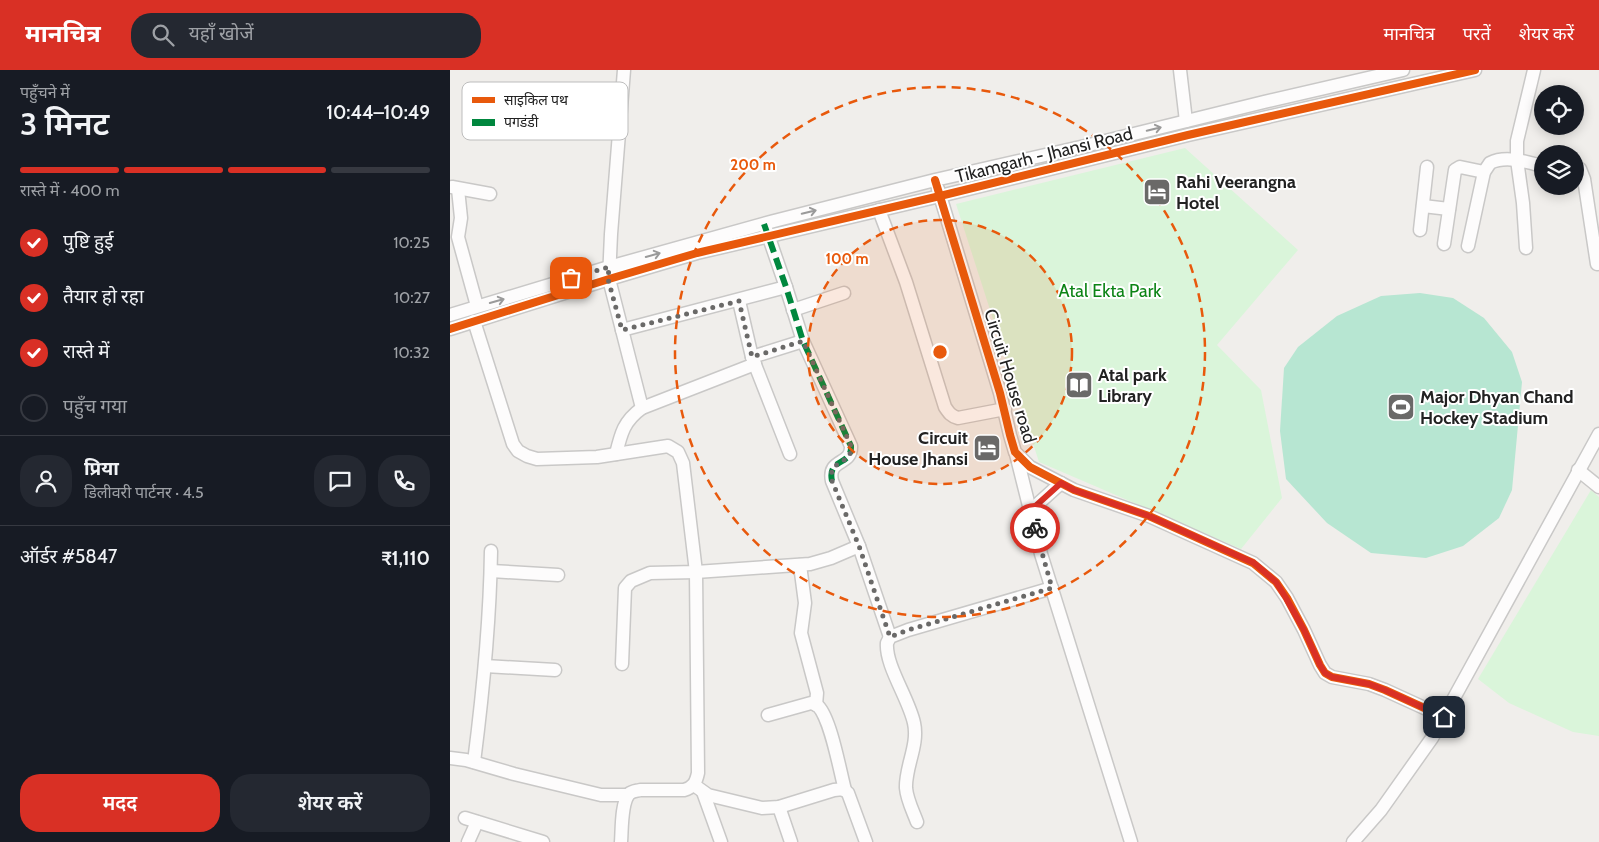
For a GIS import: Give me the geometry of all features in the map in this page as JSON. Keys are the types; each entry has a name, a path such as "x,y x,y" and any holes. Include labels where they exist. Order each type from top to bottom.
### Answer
{"street":[{"path":"1180,70 1186,121"},
{"name":"Tikamgarh - Jhansi Road","path":"450,315 477,306 697,253 766,230 935,180 1403,70"},
{"name":"Tikamgarh - Jhansi Road","path":"766,230 879,210 1268,117 1475,70"},
{"path":"1526,248 1521,180 1517,160 1517,141 1534,70"},
{"path":"1264,102 1268,117"},
{"path":"619,140 609,273 642,408"},
{"path":"1468,246 1484,172 1487,166 1494,161 1517,160 1534,164"},
{"path":"1420,230 1427,167"},
{"path":"1444,244 1454,174 1457,168 1484,172"},
{"path":"1584,179 1597,264"},
{"name":"Circuit House road","path":"935,180 1005,409 1015,452 1030,467 1074,490 1149,516 1254,563 1276,582 1304,630 1325,673 1332,677 1369,684 1444,717"},
{"path":"477,306 458,237 461,218 454,188 490,194"},
{"path":"1423,206 1449,209"},
{"path":"879,210 906,282 945,407 953,417 958,418 1005,409"},
{"path":"766,230 803,341 851,446 848,458 833,468 830,473 859,546 890,637"},
{"name":"Tikamgarh - Jhansi Road","path":"451,327 609,273"},
{"path":"622,330 739,301 786,287"},
{"path":"793,310 844,293"},
{"path":"739,301 753,360 790,454"},
{"path":"474,320 513,444 518,451 536,459 597,457 668,446 678,452 683,463 696,572 699,788 721,842"},
{"path":"616,454 620,434 627,420 642,408 753,360 803,341"},
{"path":"1352,842 1381,810 1432,738 1599,434"},
{"path":"1015,452 1052,588 1131,842"},
{"path":"1578,470 1599,487"},
{"path":"1030,511 1061,483"},
{"path":"622,664 625,588 631,580 641,575 659,572 696,572 800,565 823,561 859,546"},
{"path":"474,762 490,609 491,551"},
{"path":"800,565 805,603 801,633 816,693 816,705 829,728 845,790 848,793 866,842"},
{"path":"491,571 558,575"},
{"path":"917,822 906,790 914,745 914,723 889,658 887,642 890,637 908,630 1052,588"},
{"path":"485,666 555,670"},
{"path":"768,715 803,705 816,705"},
{"path":"450,758 474,762 514,774 601,795 628,795"},
{"path":"621,842 623,810 628,795 633,791 699,788 718,798 762,808 779,807 834,790 845,790"},
{"path":"779,807 791,842"},
{"path":"465,818 543,842"},
{"path":"468,842 477,822"}],"green space":[{"name":"Atal Ekta Park","path":"1185,148 1298,250 1217,345 1261,390 1282,498 1241,549 1039,462 956,204"},
{"name":"Major Dhyan Chand Hockey Stadium","path":"1420,293 1453,298 1484,318 1512,352 1522,382 1512,490 1499,518 1463,546 1426,558 1371,553 1327,523 1286,479 1280,431 1284,368 1298,347 1337,316 1381,296"},
{"path":"1591,490 1599,497 1599,736 1573,732 1509,703 1478,679"}],"marked path":[{"path":"764,224 803,341 851,446 848,457 833,469 831,474 832,481"}],"cycle path":[{"path":"450,329 697,253 1188,135 1475,70"},
{"path":"935,180 1000,393 1015,452 1030,467 1074,490 1149,516 1253,563 1276,582 1287,598 1325,673 1332,677 1369,684 1444,717"}],"way so far":[{"path":"571,278 609,267 608,279 622,330 739,301 752,357 803,341 851,446 848,458 833,468 830,473 859,546 890,637 1052,588 1035,528"}],"place":[{"name":"Rahi Veerangna Hotel","path":"1157,192"},
{"name":"Atal park Library","path":"1079,385"},
{"name":"Major Dhyan Chand Hockey Stadium","path":"1401,407"},
{"name":"Circuit House Jhansi","path":"987,448"}],"route":[{"path":"1035,528 1030,511 1061,483 1074,490 1149,516 1254,563 1276,582 1304,630 1325,673 1332,677 1369,684 1444,717"}]}
